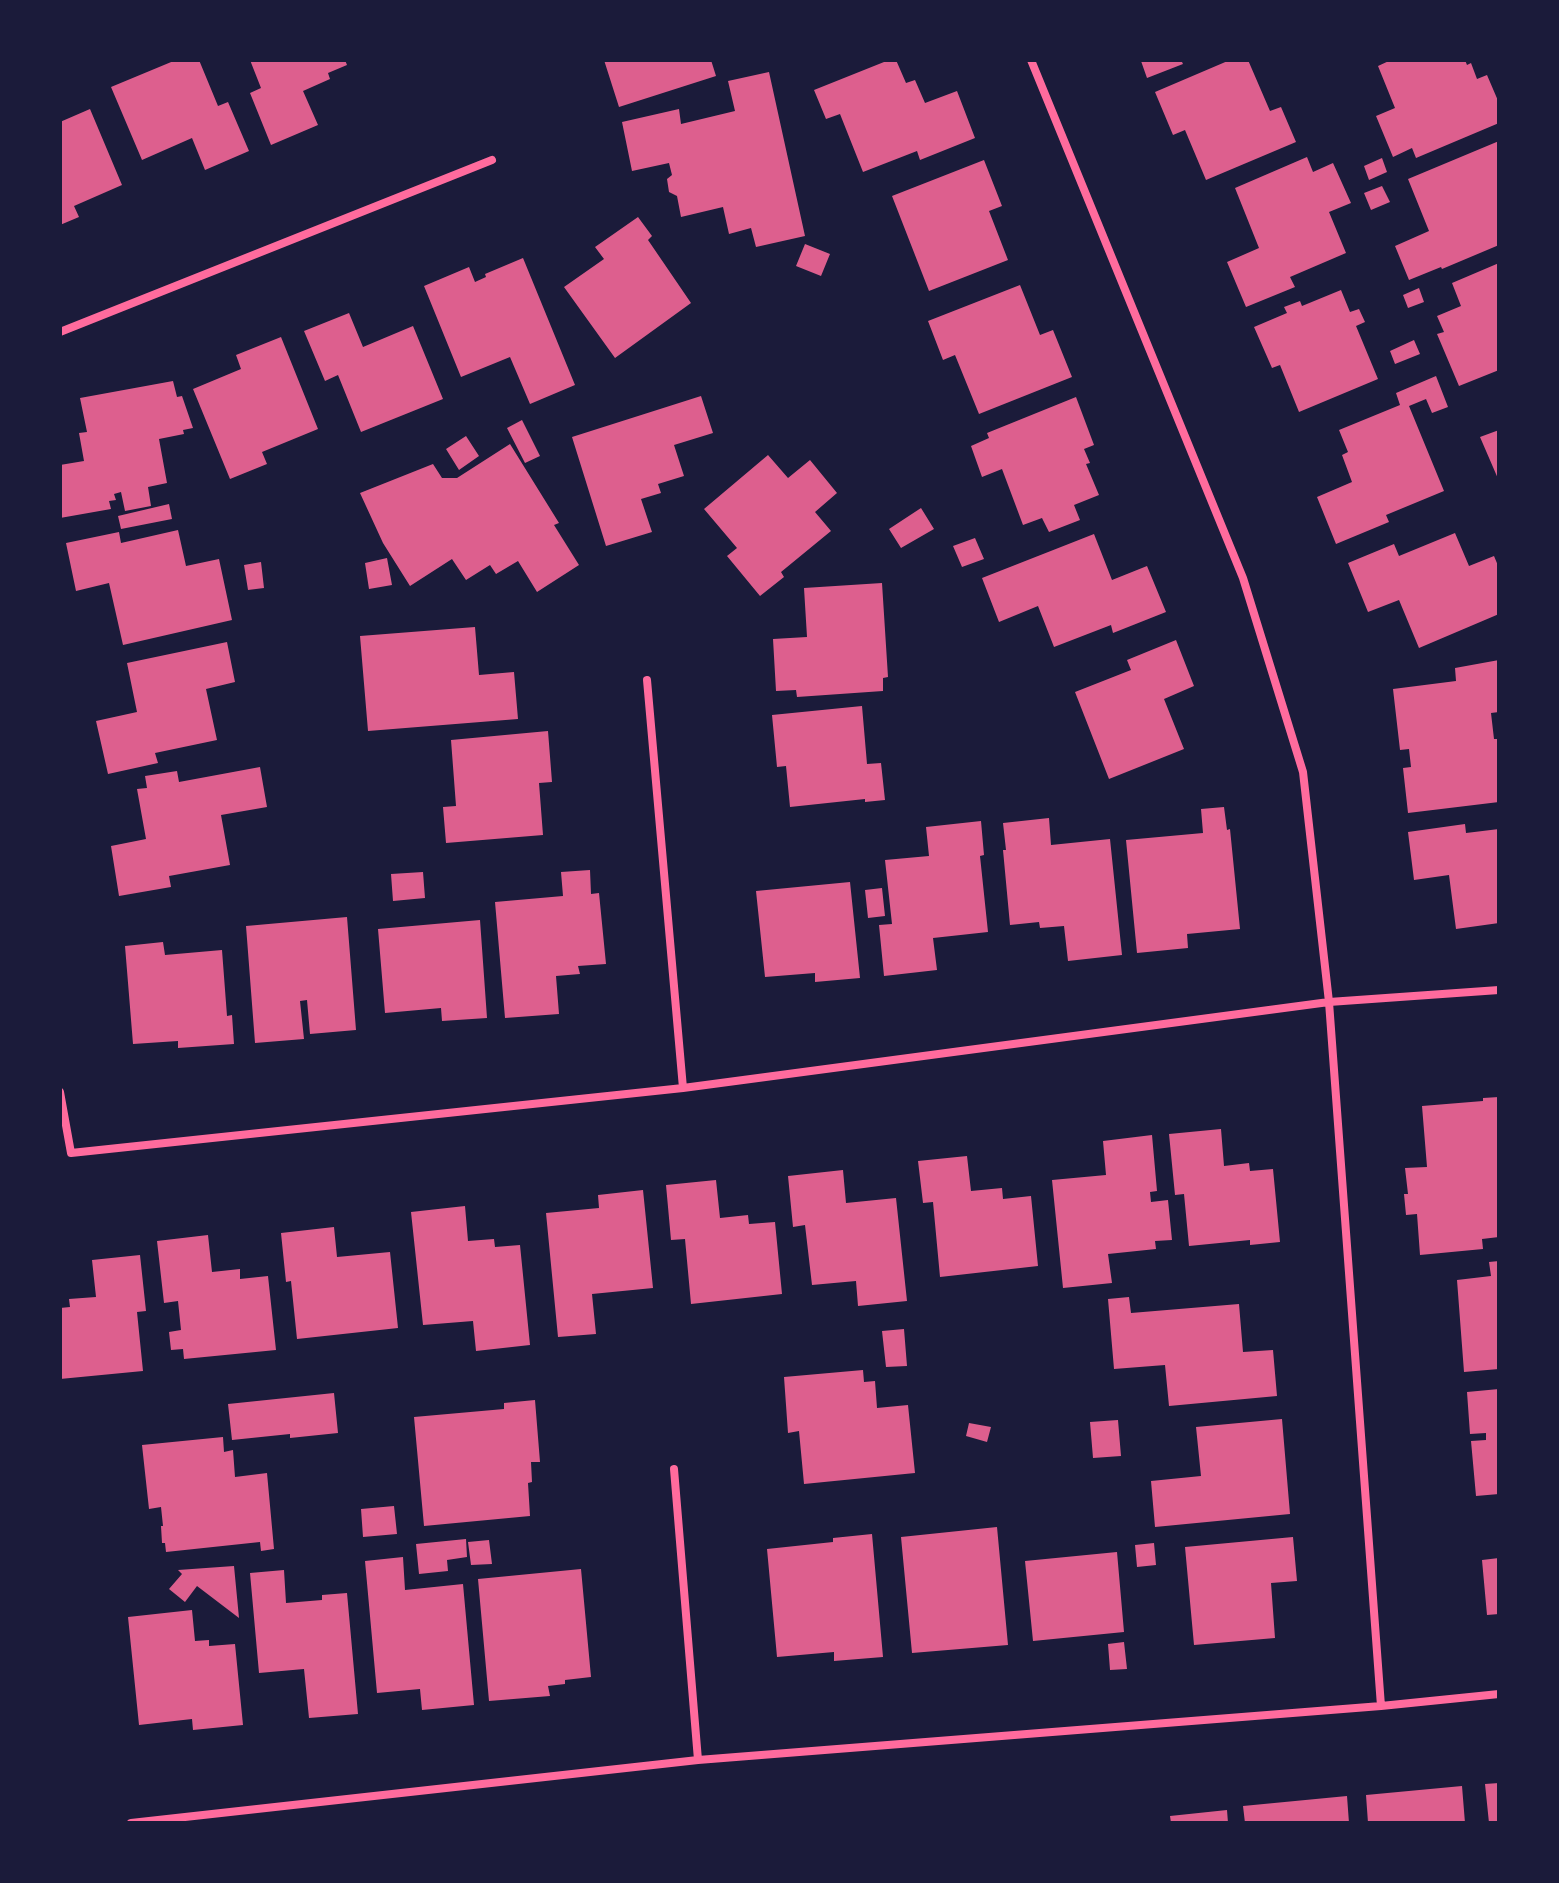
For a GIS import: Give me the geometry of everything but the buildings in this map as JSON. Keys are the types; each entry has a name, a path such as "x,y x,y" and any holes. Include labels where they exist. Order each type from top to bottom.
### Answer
{"street":[{"path":"1031,60 1248,593 1303,772 1329,1002 1381,1706"},
{"path":"60,332 492,160"},
{"path":"647,680 683,1088"},
{"path":"60,1092 71,1153 683,1088 1329,1002 1499,990"},
{"path":"674,1469 698,1760"},
{"path":"131,1823 698,1760 1499,1694"}]}
